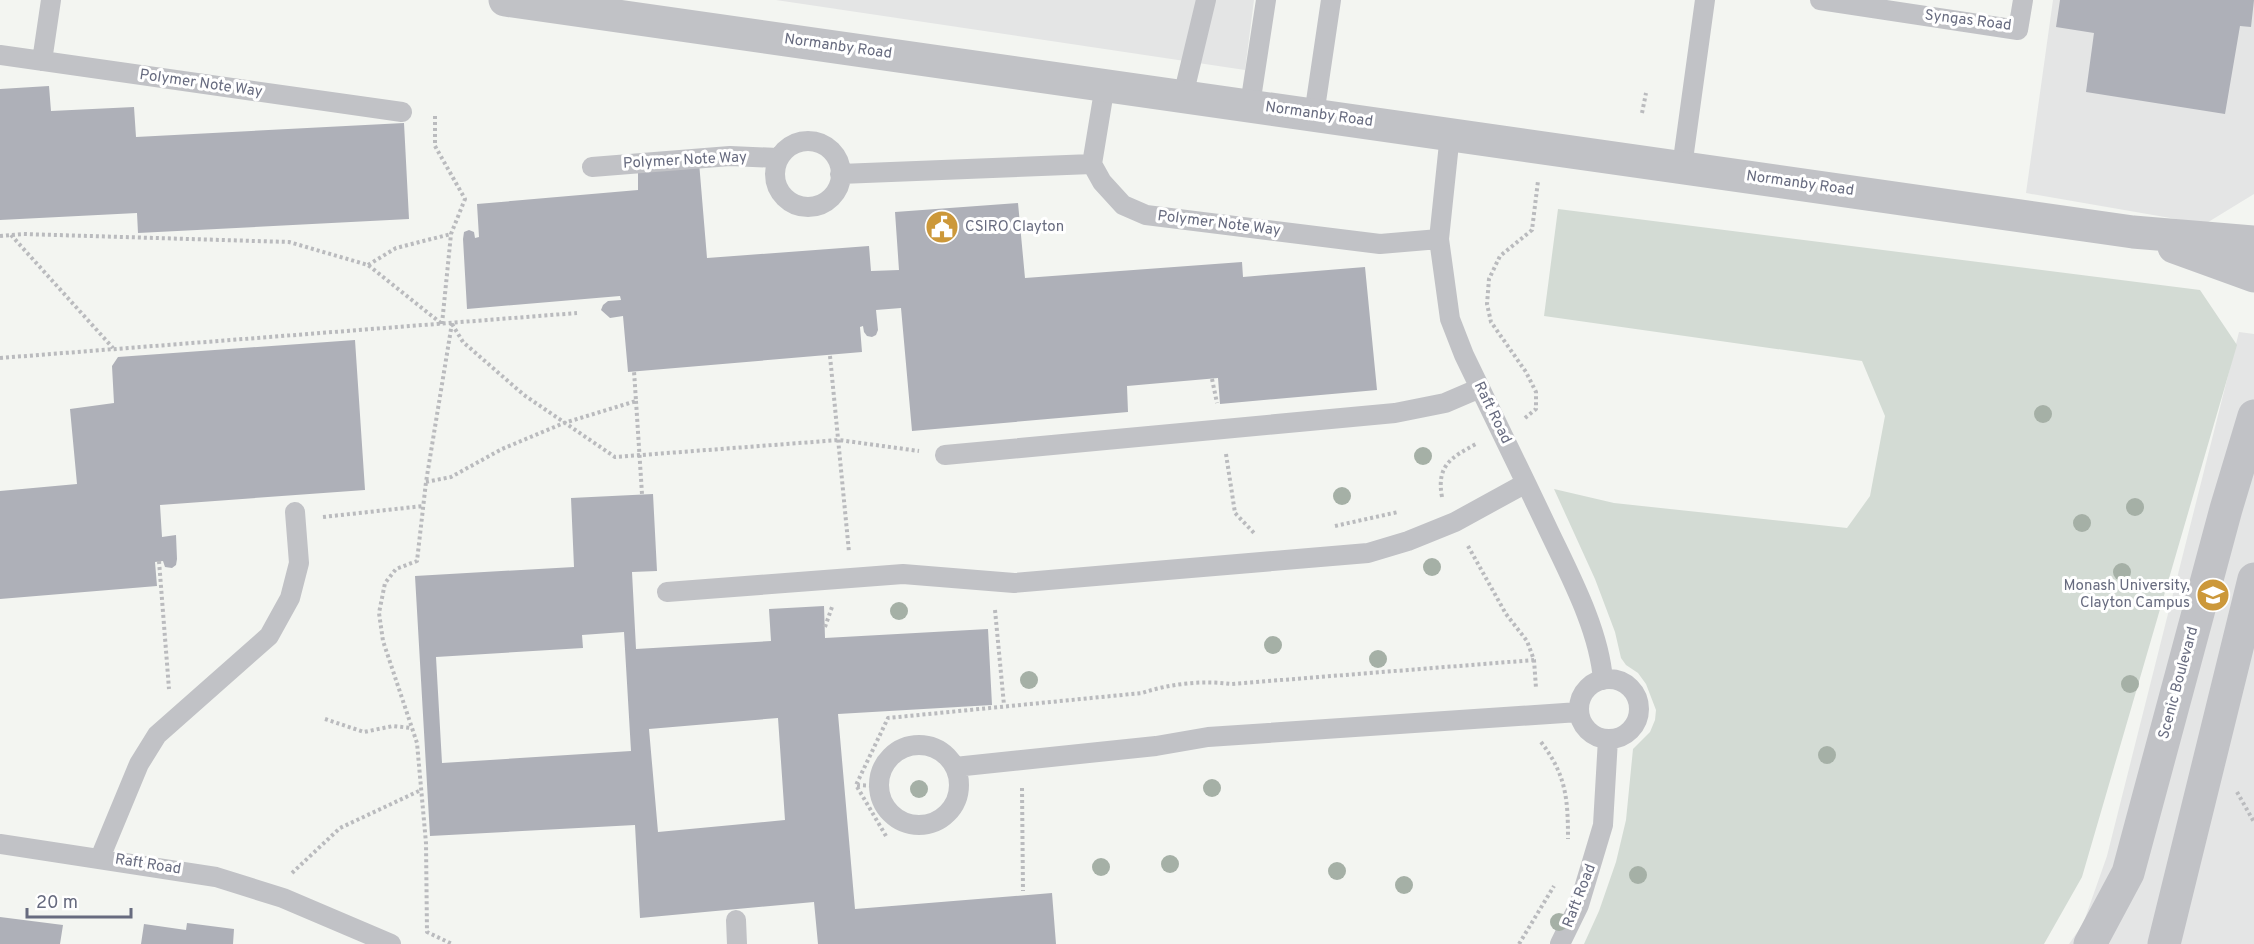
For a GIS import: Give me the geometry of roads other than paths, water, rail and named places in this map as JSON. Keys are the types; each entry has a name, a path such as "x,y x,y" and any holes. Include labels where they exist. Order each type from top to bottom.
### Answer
{"street":[{"name":"Normanby Road","path":"505,0 2133,232 2254,242"},
{"name":"Normanby Road","path":"2133,232 2254,276"},
{"name":"Scenic Boulevard","path":"2090,944 2128,873 2254,416"},
{"path":"2164,944 2254,579"},
{"path":"2195,624 2240,635"}],"lane":[{"path":"42,61 51,0"},
{"path":"1184,96 1206,0"},
{"path":"1250,105 1266,0"},
{"path":"1314,115 1331,0"},
{"path":"1682,167 1705,0"},
{"name":"Syngas Road","path":"1820,0 2018,30 2023,0"},
{"name":"Polymer Note Way","path":"0,55 402,112"},
{"path":"840,174 1092,164 1105,85"},
{"name":"Raft Road","path":"1450,134 1439,239 1450,318 1500,431 1572,580 1602,663 1603,680"},
{"path":"806,141 817,142 827,147 835,156 840,174 839,185 833,195 814,206 802,206 792,202 783,196 775,181 778,158 795,143 806,141"},
{"name":"Polymer Note Way","path":"592,167 730,156 778,158"},
{"name":"Polymer Note Way","path":"1092,164 1102,182 1123,205 1146,215 1380,244 1439,239"},
{"path":"945,455 1395,413 1446,403 1480,388"},
{"path":"667,592 903,574 1014,583 1368,553 1408,541 1455,522 1526,483"},
{"path":"100,858 139,764 157,735 270,636 290,598 299,562 295,516"},
{"path":"1614,679 1632,688 1640,707 1639,717 1628,734 1608,739 1592,734 1581,721 1579,712 1582,695 1595,682 1614,679"},
{"path":"955,767 1156,746 1208,737 1579,712"},
{"name":"Raft Road","path":"1560,944 1579,905 1603,825 1608,739"},
{"path":"923,745 937,749 948,757 955,767 959,780 958,794 952,807 942,817 926,824 912,824 899,819 889,811 881,799 879,786 881,772 888,759 898,751 910,746 923,745"},
{"name":"Raft Road","path":"0,844 216,877 257,888 391,944"},
{"path":"736,920 737,944"}],"place":[{"name":"CSIRO Clayton","path":"942,227"},
{"name":"Monash University, Clayton Campus","path":"2213,595"}]}
